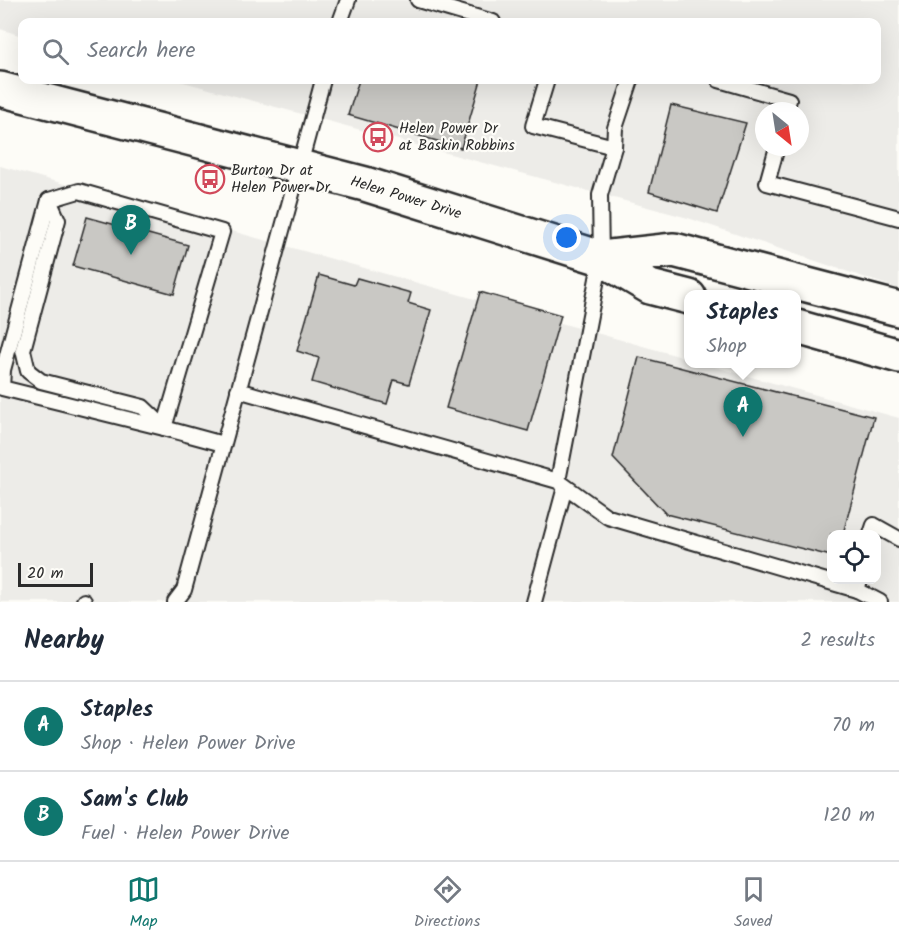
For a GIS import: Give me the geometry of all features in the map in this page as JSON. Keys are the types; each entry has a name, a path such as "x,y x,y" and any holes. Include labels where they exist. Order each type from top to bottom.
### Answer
{"street":[{"name":"Helen Power Drive","path":"0,88 365,183 601,258 650,287 684,296"},
{"name":"Helen Power Drive","path":"601,258 674,250 899,309"},
{"path":"801,328 899,356"}],"lane":[{"path":"341,18 348,0"},
{"path":"418,0 479,18"},
{"path":"175,602 184,590 322,84"},
{"path":"546,84 533,126 614,147"},
{"path":"534,602 561,484 601,258 600,195 614,147 615,128 630,84"},
{"path":"733,84 789,100 788,102"},
{"path":"774,156 767,183 899,218"},
{"path":"49,200 79,191 222,232 164,428"},
{"path":"49,200 3,370 1,388 223,444"},
{"path":"49,200 58,220 23,350 28,371 41,381 143,407 164,428"},
{"path":"238,390 561,484 608,517 859,585 880,602"},
{"path":"872,530 874,525 899,539"}],"shaded area":[{"path":"0,0 899,0 899,289 688,218 191,84 881,84 881,18 18,18 18,35 0,29"},
{"path":"0,166 684,358 684,368 718,368 899,418 899,602 0,602"}],"building":[{"path":"358,84 480,84 461,148 348,115"},
{"path":"671,105 746,123 717,213 649,192"},
{"path":"87,217 188,245 174,294 73,266"},
{"path":"319,275 354,285 357,278 411,293 408,303 431,310 409,384 394,380 387,404 312,382 319,358 297,351"},
{"path":"480,292 561,315 528,431 446,408"},
{"path":"639,357 874,417 844,530 827,530 827,555 666,514 613,458"}],"place":[{"name":"Helen Power Dr at Baskin Robbins","path":"378,137"},
{"name":"Burton Dr at Helen Power Dr","path":"210,179"},
{"name":"Sam's Club","path":"131,255"},
{"name":"Staples","path":"743,437"}]}
